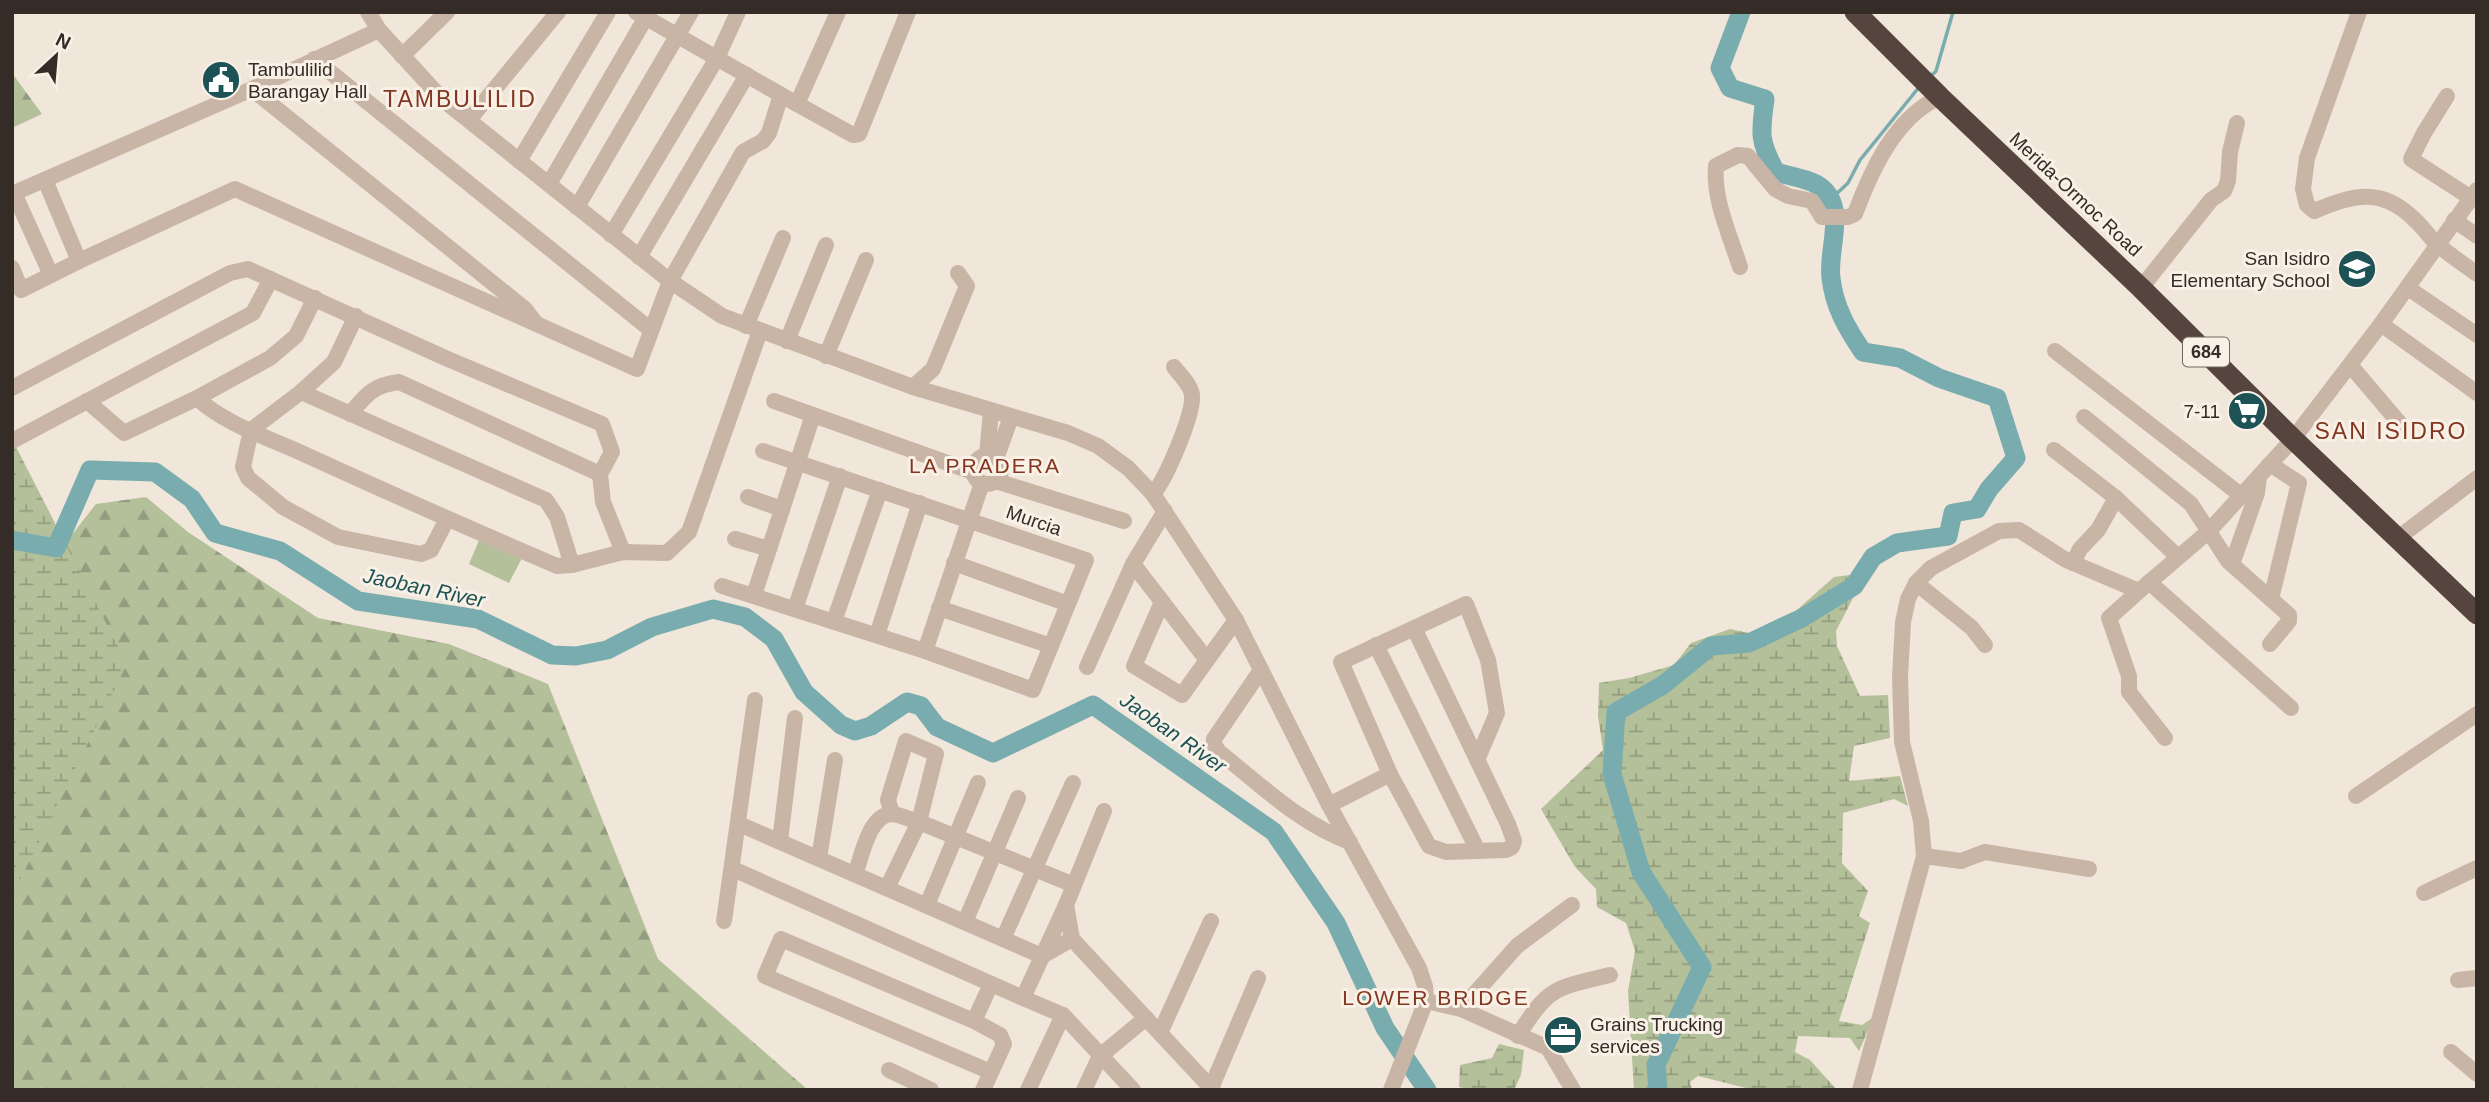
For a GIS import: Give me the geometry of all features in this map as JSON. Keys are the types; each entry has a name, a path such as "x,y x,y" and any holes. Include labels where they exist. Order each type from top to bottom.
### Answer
{"highway":[{"name":"Merida-Ormoc Road","path":"1855,12 2293,439 2477,614"}],"street":[{"path":"368,12 379,30 442,99 639,257 722,316 913,387 1068,433 1098,446 1128,468 1153,494 1236,620 1329,805 1419,968 1425,986 1426,1001 1391,1090"},
{"path":"402,56 447,12"},
{"path":"469,120 558,12"},
{"path":"519,161 608,12"},
{"path":"577,207 691,12"},
{"path":"611,235 717,58 738,12"},
{"path":"797,104 838,12"},
{"path":"548,184 644,14 678,37 853,135 859,134 908,12"},
{"path":"2359,12 2307,158 2304,189 2307,205 2314,211 2364,195 2395,204 2413,218 2437,244 2477,274"},
{"path":"51,275 13,194 379,30"},
{"path":"314,59 651,330"},
{"path":"639,257 747,75"},
{"path":"252,89 525,309 538,325"},
{"path":"1740,267 1718,194 1716,166 1738,155 1751,158 1763,178 1775,189 1788,196 1812,201 1822,217 1848,217 1855,214 1868,179 1894,137 1922,105 1937,94"},
{"path":"12,268 21,290 235,189 637,369 670,281 743,152 763,141 769,133 781,95"},
{"path":"2165,738 2129,692 2129,676 2109,618 2209,531 2293,439 2408,288 2474,194 2411,159 2447,96"},
{"path":"2141,288 2211,200 2224,191 2237,122"},
{"path":"45,180 79,261"},
{"path":"2454,220 2477,236"},
{"path":"197,398 208,409 251,430 557,566 572,565 623,552 667,553 689,531 783,238"},
{"path":"787,341 826,245"},
{"path":"826,356 866,260"},
{"path":"12,388 230,273 248,269 602,424 612,453 600,474 603,502 623,552"},
{"path":"913,387 933,369 967,286 958,273"},
{"path":"12,441 253,313 271,279"},
{"path":"2408,288 2477,335"},
{"path":"86,401 124,433 197,398 270,358 296,336 315,298"},
{"path":"356,316 334,362 301,392 251,430 243,467 248,478 283,507 338,537 421,554 431,550 447,519"},
{"path":"2381,324 2477,393"},
{"path":"2055,351 2242,496"},
{"path":"2350,365 2407,432"},
{"path":"1153,494 1163,483 1192,405 1191,390 1174,368"},
{"path":"350,414 368,392 383,384 399,382 600,474"},
{"path":"301,392 546,500 557,517 572,565"},
{"path":"774,401 983,479 1124,521"},
{"path":"925,651 983,479 1001,468 992,457 991,411"},
{"path":"754,595 813,415"},
{"path":"992,457 1011,417"},
{"path":"2084,417 2191,504 2221,553 2290,618 2270,644"},
{"path":"2054,450 2116,498 2178,557"},
{"name":"Murcia","path":"763,451 1086,560 1069,604"},
{"path":"983,479 973,468 978,459 992,457"},
{"path":"2270,464 2299,482 2271,599"},
{"path":"795,609 840,476"},
{"path":"2232,564 2257,493 2259,477"},
{"path":"2398,538 2477,478"},
{"path":"834,621 880,490"},
{"path":"748,497 782,509"},
{"path":"2073,563 2080,549 2098,530 2116,498"},
{"path":"877,635 920,503"},
{"path":"1087,667 1133,564 1164,511"},
{"path":"1860,1090 1924,856 1921,821 1902,742 1901,703 1903,622 1908,599 1916,583 1931,569 1999,531 2019,530 2073,563 2144,587 2291,708"},
{"path":"735,539 769,549"},
{"path":"722,586 925,651 1033,690 1069,604 954,563"},
{"path":"1133,564 1207,660"},
{"path":"1916,583 1972,628 1985,645"},
{"path":"1162,602 1134,666 1182,695 1236,620"},
{"path":"1414,628 1514,841 1506,850 1446,852 1429,846 1390,774 1341,662 1376,645 1466,604 1488,660 1497,713 1477,760"},
{"path":"939,608 1051,646"},
{"path":"1376,645 1478,851"},
{"path":"1261,670 1214,739 1214,744 1219,752 1301,816 1328,834 1349,842"},
{"path":"724,921 755,700"},
{"path":"2356,796 2477,714"},
{"path":"780,841 795,718"},
{"path":"887,888 919,822 936,754 906,741 888,800 892,814"},
{"path":"819,858 835,760"},
{"path":"1329,805 1390,774"},
{"path":"927,905 978,783"},
{"path":"1003,939 1073,783"},
{"path":"965,922 1018,799"},
{"path":"1023,998 1066,905 1104,811"},
{"path":"855,874 872,827 881,818 892,814 919,822 1074,885"},
{"path":"739,824 1042,956"},
{"path":"1924,856 1961,861 1985,852 2088,869"},
{"path":"2424,893 2477,868"},
{"path":"733,869 1063,1015 1133,1090"},
{"path":"1066,905 1072,939 1212,1089 1258,978"},
{"path":"1461,1009 1517,946 1572,905"},
{"path":"1160,1032 1210,920"},
{"path":"983,1090 1004,1044 1000,1035 974,1021 781,939 765,976 991,1072"},
{"path":"1042,956 1072,939"},
{"path":"1518,1035 1533,1010 1547,995 1563,986 1610,975"},
{"path":"2458,980 2477,978"},
{"path":"974,1021 991,984"},
{"path":"1426,1001 1461,1009 1548,1048 1573,1090"},
{"path":"1028,1090 1063,1015"},
{"path":"1084,1090 1100,1056 1146,1018"},
{"path":"2451,1052 2477,1074"},
{"path":"889,1070 931,1090"}],"green space":[{"path":"12,73 42,114 12,128"},
{"path":"12,439 127,664 12,896"},
{"path":"146,497 188,532 318,618 449,644 548,684 658,959 808,1090 12,1090 12,559 48,565 96,504"},
{"path":"480,538 522,558 509,583 469,564"},
{"path":"1866,573 1836,631 1837,646 1860,696 1888,695 1890,738 1854,746 1849,781 1900,776 1908,806 1894,799 1843,813 1842,863 1868,891 1859,916 1870,923 1839,1021 1862,1025 1874,1017 1859,1051 1850,1038 1798,1036 1795,1052 1810,1060 1837,1090 1754,1090 1698,1076 1690,1082 1692,1090 1634,1090 1628,991 1635,951 1626,923 1597,907 1596,889 1575,867 1541,809 1603,750 1598,716 1599,683 1629,678 1674,665 1691,643 1730,629 1749,633 1781,624 1834,577"},
{"path":"1499,1044 1524,1050 1521,1075 1514,1090 1472,1090 1459,1087 1460,1065 1492,1058"}],"waterway":[{"name":"Jaoban River","path":"1658,1090 1656,1065 1702,967 1641,872 1612,774 1616,712 1663,685 1711,646 1749,643 1802,618 1854,586 1873,557 1897,543 1948,536 1953,513 1977,509 1989,489 2016,458 1997,398 1939,378 1900,358 1863,352 1852,335 1838,308 1831,278 1835,219 1829,197 1822,188 1812,182 1776,172 1766,153 1762,137 1765,99 1730,88 1720,68 1741,12"},
{"path":"1931,76 1936,71 1953,12"},
{"path":"1831,199 1848,183 1860,160 1920,86"},
{"name":"Jaoban River","path":"12,540 56,548 90,470 155,472 192,499 215,533 280,551 358,601 478,619 552,655 576,656 607,650 652,627 713,609 745,617 774,639 804,692 841,725 855,731 871,726 907,702 921,706 937,727 993,753 1093,705 1274,832 1336,923 1385,1028 1427,1090"}],"place":[{"name":"Tambulilid Barangay Hall","path":"221,80"},
{"name":"San Isidro Elementary School","path":"2357,269"},
{"name":"7-11","path":"2247,411"},
{"name":"Grains Trucking services","path":"1563,1035"}],"district":[{"name":"TAMBULILID","path":"460,99"},
{"name":"SAN ISIDRO","path":"2391,431"},
{"name":"LA PRADERA","path":"985,466"},
{"name":"LOWER BRIDGE","path":"1436,998"}]}
